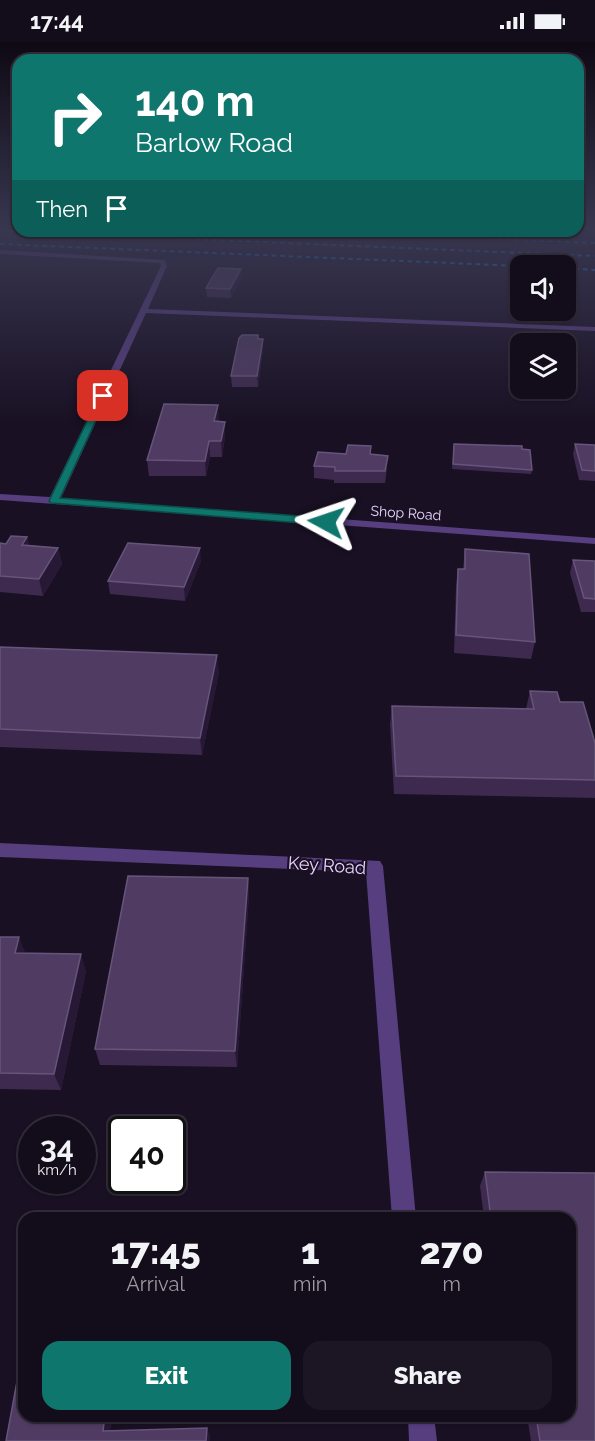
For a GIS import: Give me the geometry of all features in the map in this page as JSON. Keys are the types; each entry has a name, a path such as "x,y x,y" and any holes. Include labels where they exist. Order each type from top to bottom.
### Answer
{"street":[{"path":"54,501 151,294"},
{"path":"144,311 595,329"},
{"name":"Shop Road","path":"0,497 595,541"},
{"name":"Key Road","path":"0,850 374,866 403,1212"},
{"path":"421,1422 423,1441"}],"building":[{"path":"242,335 258,335 258,339 263,339 257,376 231,376 239,338"},
{"path":"164,404 218,405 214,421 225,422 221,441 209,441 205,461 147,460"},
{"path":"454,444 522,446 522,449 530,450 532,470 453,464"},
{"path":"575,444 595,445 595,471 582,470"},
{"path":"348,445 371,446 370,454 388,456 385,471 335,471 335,467 314,466 318,452 346,454"},
{"path":"11,536 27,537 22,545 58,548 39,579 0,576 0,543 6,544"},
{"path":"128,543 200,548 184,587 108,581"},
{"path":"465,549 529,554 535,642 456,635 458,569 465,569"},
{"path":"573,560 595,561 595,599 584,598"},
{"path":"0,647 217,655 200,738 0,729"},
{"path":"530,691 557,692 560,702 583,702 595,743 595,780 396,776 392,706 534,709"},
{"path":"128,876 248,878 235,1051 95,1049"},
{"path":"0,937 19,937 15,953 81,954 54,1074 0,1073"},
{"path":"485,1172 595,1173 595,1441 540,1441 537,1422 576,1422 576,1212 490,1212"},
{"path":"18,1376 18,1422 104,1422 103,1431 207,1428 206,1441 6,1441"}],"route":[{"path":"103,396 54,501 326,522"}]}
